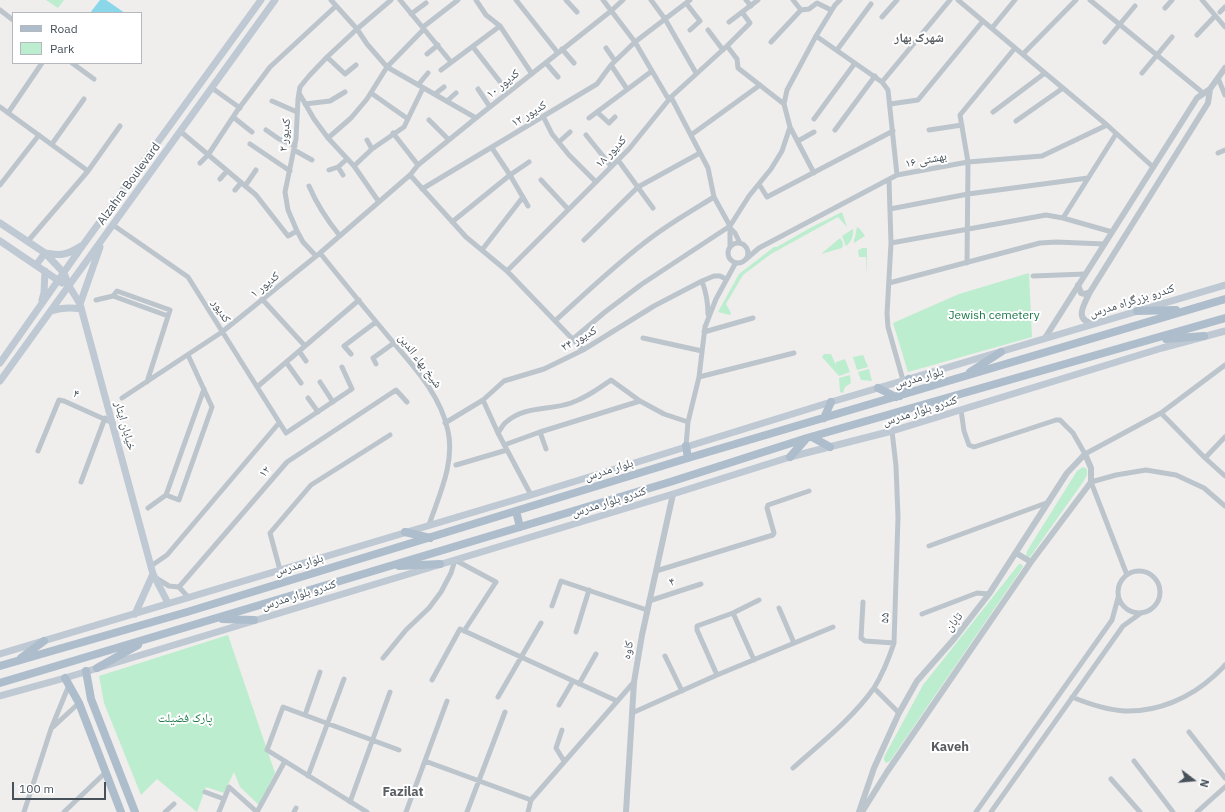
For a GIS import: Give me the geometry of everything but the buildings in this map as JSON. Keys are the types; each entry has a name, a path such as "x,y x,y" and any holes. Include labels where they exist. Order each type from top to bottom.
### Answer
{"main road":[{"name":"Alzahra Boulevard","path":"0,363 83,245 261,0"},
{"name":"Alzahra Boulevard","path":"0,381 275,0"},
{"path":"135,173 144,182"},
{"path":"0,223 45,253 64,273"},
{"path":"51,311 63,307 81,306 102,240"},
{"path":"0,241 58,281 69,286"},
{"path":"45,253 58,255 65,254 83,245"},
{"path":"36,265 45,253"},
{"path":"40,307 44,293 45,271"},
{"name":"خیابان ایثار","path":"64,273 69,286 81,306 151,566 154,576 168,603"},
{"name":"کندرو بزرگراه مدرس","path":"1045,338 1225,285"},
{"name":"بلوار مدرس","path":"0,666 431,538 688,458 1225,299"},
{"path":"1137,311 1187,310"},
{"path":"0,683 670,482 809,438 1225,318"},
{"name":"کندرو بلوار مدرس","path":"0,696 67,681 86,671 673,494 790,457 892,431 1162,348 1225,331"},
{"path":"1149,340 1204,336"},
{"path":"0,654 531,495 686,446 1045,338"},
{"path":"960,378 1001,352"},
{"path":"878,388 898,396 906,379"},
{"path":"832,402 845,411"},
{"path":"824,418 832,402"},
{"path":"809,438 830,447"},
{"path":"790,457 809,438"},
{"path":"686,446 688,458"},
{"path":"516,511 520,527"},
{"path":"405,532 431,538"},
{"path":"386,567 440,564"},
{"path":"135,614 154,576"},
{"path":"215,618 254,620"},
{"path":"97,668 150,638"},
{"path":"16,662 44,641"},
{"path":"86,671 91,699 135,812"},
{"path":"67,681 79,703 121,812"},
{"path":"79,703 80,697 83,695 86,695 91,699"},
{"path":"116,799 129,794"}],"street":[{"path":"331,0 357,29 387,67 476,118"},
{"name":"۲ کدیور","path":"318,254 303,242 297,231 288,210 285,192 295,148 300,87 327,57 391,0"},
{"path":"400,0 451,62"},
{"path":"328,138 351,118 387,67 404,51 423,28 458,0"},
{"path":"476,0 486,15 500,26 532,74"},
{"path":"516,0 558,53"},
{"path":"566,0 577,12"},
{"path":"603,0 635,42 691,135 708,168 714,197 730,228 735,233 740,243 746,247 759,248"},
{"name":"کدیور ۱۰","path":"410,175 418,165 623,0"},
{"path":"651,0 665,19 696,73"},
{"path":"746,0 751,6"},
{"path":"729,22 758,0"},
{"path":"793,0 801,10"},
{"path":"814,173 790,127 784,104 787,90 816,36 831,10 840,0"},
{"path":"882,17 897,0"},
{"path":"882,82 950,0"},
{"path":"958,0 1107,125 1153,167"},
{"path":"992,28 1015,0"},
{"path":"1022,54 1076,0"},
{"path":"1090,0 1119,25 1158,54 1203,93"},
{"path":"1164,8 1172,0"},
{"path":"1202,0 1225,27"},
{"path":"688,2 700,21 690,30"},
{"name":"کدیور ۱۲","path":"422,189 597,84 611,65 635,42 688,2"},
{"path":"771,42 801,10 809,9 816,2 831,10"},
{"path":"411,14 426,3"},
{"path":"837,50 871,4"},
{"path":"200,163 208,155 233,117 270,67 336,6"},
{"path":"1105,42 1135,6"},
{"path":"1220,12 1225,7"},
{"path":"0,10 12,19"},
{"name":"کدیور ۱۸","path":"506,271 629,149 670,99 696,73 728,46 750,23 742,12"},
{"path":"1197,35 1215,16"},
{"path":"890,104 918,100 983,21"},
{"path":"442,70 500,26"},
{"path":"708,30 722,50"},
{"path":"816,36 875,76 888,90 897,176"},
{"path":"1142,73 1172,37"},
{"path":"427,54 438,45"},
{"path":"728,46 737,59 738,68 784,104"},
{"path":"473,47 508,92"},
{"path":"606,48 615,61"},
{"path":"967,263 968,162 960,115 1015,48"},
{"path":"562,49 574,63"},
{"path":"327,57 345,74 356,65"},
{"path":"546,63 558,77"},
{"path":"814,119 855,63"},
{"path":"8,112 41,64"},
{"path":"73,64 94,79"},
{"path":"611,65 627,89"},
{"path":"1045,338 1197,98 1210,89 1225,68"},
{"path":"589,118 652,71"},
{"path":"418,85 428,73"},
{"path":"993,112 1045,73"},
{"path":"835,130 875,76"},
{"path":"1218,78 1225,80"},
{"path":"1218,78 1225,95"},
{"path":"691,135 760,85"},
{"path":"435,94 444,87"},
{"path":"212,88 240,108"},
{"path":"354,166 372,149 404,127 423,88"},
{"path":"1016,121 1063,88"},
{"path":"478,89 490,107"},
{"path":"1096,324 1087,322 1082,318 1082,311 1090,292 1208,103 1210,89"},
{"path":"305,104 330,101 345,92"},
{"path":"299,93 314,119 328,138 354,166 379,202"},
{"path":"370,93 408,119"},
{"path":"447,101 456,93"},
{"path":"52,144 84,100"},
{"path":"272,101 297,112"},
{"path":"0,107 88,171"},
{"path":"597,112 610,123 615,117"},
{"path":"543,116 552,134 569,155 596,182"},
{"path":"233,117 252,132"},
{"path":"429,120 449,140"},
{"path":"929,130 962,125"},
{"name":"۱۶ بهشتی","path":"745,260 759,248 897,176 968,162 1042,156 1107,125"},
{"path":"28,241 88,171 120,126"},
{"path":"573,339 604,312 642,284 730,228 749,196 771,169 782,151 790,127"},
{"path":"266,130 312,160"},
{"path":"180,131 256,195 288,236 297,231"},
{"path":"559,142 570,132"},
{"path":"798,141 814,132"},
{"path":"759,184 767,198 893,132"},
{"path":"394,133 418,165"},
{"path":"1063,218 1116,134"},
{"path":"0,185 39,135"},
{"path":"586,135 611,166"},
{"path":"367,140 372,149"},
{"path":"250,144 290,171"},
{"path":"492,148 528,206"},
{"path":"1218,153 1225,150"},
{"path":"584,240 638,187 700,153"},
{"path":"329,170 338,167 348,159"},
{"path":"618,160 653,208"},
{"path":"452,222 510,175 529,162"},
{"path":"338,167 343,175"},
{"path":"220,179 227,170"},
{"path":"235,190 256,170"},
{"path":"410,175 466,237 506,271 583,350"},
{"name":"کدیور ۱","path":"122,398 222,332 340,236 410,175"},
{"path":"890,209 968,194 1088,178"},
{"path":"541,180 568,209"},
{"path":"889,180 891,243 888,327 906,379"},
{"path":"309,186 315,202 325,218 340,236"},
{"path":"482,250 523,197"},
{"path":"555,321 615,267 651,238 670,224 714,197"},
{"path":"891,243 1046,215 1063,218 1112,232"},
{"name":"کدیور","path":"113,225 188,277 286,434 318,412"},
{"path":"730,228 730,246 727,253 729,260 735,264 742,263 748,254 746,247"},
{"path":"889,284 1040,243 1056,242 1104,244"},
{"path":"730,246 740,243"},
{"name":"شیخ بهاء الدین","path":"318,254 359,300 424,380 439,405 448,431 448,468 429,525"},
{"path":"686,446 688,422 699,377 707,319 726,279 735,264"},
{"path":"1034,276 1085,274"},
{"name":"کدیور ۲۴","path":"445,423 483,400 504,381 544,369 583,350 654,306 702,281 714,276 720,276 726,279"},
{"path":"702,281 707,300 707,319"},
{"path":"1078,285 1081,293 1085,294 1090,292"},
{"path":"96,300 113,296 168,316 148,382"},
{"path":"262,299 305,346"},
{"path":"257,387 359,300"},
{"path":"704,332 753,318"},
{"path":"351,354 344,346 376,322"},
{"path":"643,338 702,351"},
{"path":"376,364 373,358 394,343"},
{"path":"299,351 306,361"},
{"path":"699,377 794,353"},
{"path":"166,495 179,500 212,407 188,355"},
{"path":"286,362 301,383"},
{"path":"1085,454 1161,413 1225,365"},
{"path":"308,398 318,412 352,389 342,367"},
{"path":"498,434 504,424 519,413 528,410 569,404 579,400 611,380 640,401 664,414 688,422"},
{"path":"320,382 333,402"},
{"path":"148,508 166,495 204,389"},
{"name":"۱۲","path":"179,586 287,462 396,390 407,402"},
{"name":"۴","path":"38,451 59,400 64,400 113,423"},
{"path":"483,400 498,434 531,495"},
{"path":"456,465 506,448 540,432 640,401"},
{"path":"961,410 964,431 969,446 974,447 1060,420 1073,433 1085,454 1090,468 1090,482 1127,575"},
{"path":"1161,413 1205,458 1225,476"},
{"path":"81,482 105,418"},
{"path":"151,566 167,555 279,423"},
{"name":"۵۵","path":"793,768 839,728 874,688 891,653 894,643 898,517 896,466 892,431"},
{"path":"540,432 546,449"},
{"path":"280,570 270,533 311,485 390,435"},
{"path":"1205,458 1225,437"},
{"name":"تابان","path":"858,812 874,768 899,713 917,682 959,633 989,594 1067,473 1085,454"},
{"path":"862,812 887,772 1030,562 1090,482 1116,475 1146,470 1176,475 1204,488 1225,506"},
{"path":"656,571 773,535 774,533 767,508 768,505 809,491"},
{"name":"کاوه","path":"626,812 634,682 647,610 673,494"},
{"path":"929,546 1049,502"},
{"path":"1016,553 1030,562"},
{"path":"383,658 406,630 429,608 441,592 451,573 455,560 496,582 462,630 432,680"},
{"path":"976,812 1112,620 1118,598 1119,584 1127,575 1136,571 1149,573 1158,582 1160,588 1158,602 1154,607 1123,626 990,812"},
{"path":"154,576 169,586 179,586 188,597"},
{"path":"552,606 561,581 647,610"},
{"name":"۴","path":"649,601 702,584"},
{"path":"576,632 589,590"},
{"path":"922,614 977,594 989,594"},
{"path":"1118,598 1127,610 1141,614"},
{"path":"717,675 696,628 697,626 759,600"},
{"path":"862,602 861,638 865,641 894,643"},
{"path":"779,608 794,643"},
{"path":"733,612 754,660"},
{"path":"498,697 541,623"},
{"path":"632,713 717,675 833,627"},
{"path":"462,630 617,701"},
{"path":"579,684 596,654"},
{"path":"665,656 682,691"},
{"path":"1072,697 1098,707 1125,711 1153,708 1179,700 1203,686 1225,665"},
{"path":"305,715 320,672"},
{"path":"308,776 344,679"},
{"path":"24,812 67,681"},
{"path":"559,705 573,681"},
{"path":"528,812 531,800 634,682"},
{"path":"874,688 899,713"},
{"path":"350,802 390,692"},
{"path":"406,812 447,701"},
{"path":"51,729 79,703"},
{"path":"367,812 267,750 283,707 399,750"},
{"path":"467,812 505,712"},
{"path":"562,730 556,748 564,761"},
{"path":"1189,732 1225,778"},
{"path":"219,812 229,787 257,812 285,761"},
{"path":"1134,761 1173,812"},
{"path":"425,762 531,800"},
{"path":"64,812 106,772"},
{"path":"1111,779 1140,812"},
{"path":"1199,811 1225,787"},
{"path":"205,792 224,799"},
{"path":"166,812 174,804"}],"green space":[{"path":"46,0 64,0 58,8"},
{"path":"842,212 847,227 838,217 771,254 743,275 726,304 731,313 730,315 718,312 739,274 774,247 777,247"},
{"path":"857,227 865,236 854,243 854,240"},
{"path":"853,229 852,239 846,246 842,236"},
{"path":"840,238 843,243 842,248 821,254"},
{"path":"867,248 867,277 866,257 859,257 858,250"},
{"name":"Jewish cemetery","path":"1029,273 1032,337 908,372 893,323 959,294"},
{"path":"824,354 831,354 836,365 836,362 845,359 850,372 839,376 822,357"},
{"path":"863,355 868,367 857,370 853,357"},
{"path":"869,369 872,381 861,380 858,372"},
{"path":"850,375 851,383 845,387 843,393 840,392 839,378"},
{"path":"1083,467 1087,469 1087,475 1083,482 1030,557 1026,556 1027,551 1077,471"},
{"path":"1019,564 1023,566 1021,570 890,761 886,763 884,757 923,685"},
{"name":"پارک فضیلت","path":"228,635 275,773 259,805 240,787 234,772 224,793 206,787 197,812 157,779 141,795 104,703 99,676"}],"water":[{"path":"100,0 106,0 124,12 91,12"}],"district":[{"name":"شهرک بهار","path":"919,38"},
{"name":"Kaveh","path":"950,747"},
{"name":"Fazilat","path":"403,792"}]}
